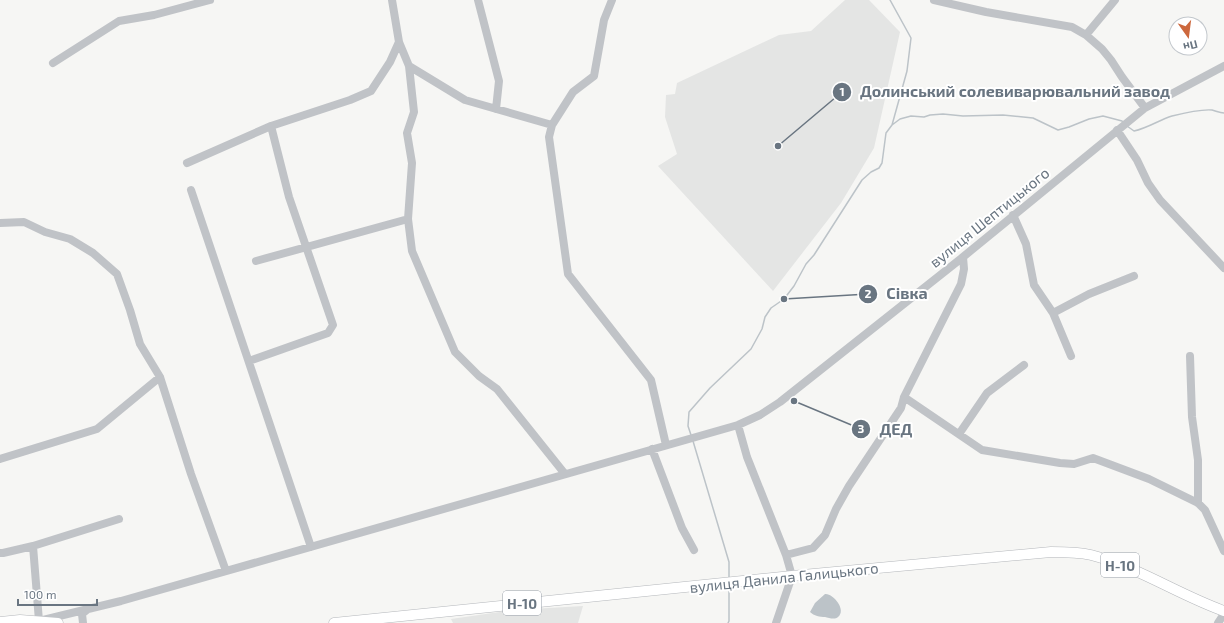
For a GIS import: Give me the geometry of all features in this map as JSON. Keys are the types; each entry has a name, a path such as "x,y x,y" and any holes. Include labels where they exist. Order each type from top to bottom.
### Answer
{"main road":[{"name":"вулиця Данила Галицького","path":"334,623 606,594 1051,552 1071,552 1091,555 1117,564 1224,613"},
{"path":"0,622 20,620 58,623"}],"street":[{"path":"54,63 119,21 154,15 210,0"},
{"path":"392,0 399,42 409,66 414,112 407,134 412,164 408,219 412,251 455,352 479,376 497,389 564,474"},
{"path":"478,0 499,81 496,110"},
{"path":"612,0 604,20 594,76 573,92 552,126 549,137 568,274 651,380 666,445"},
{"path":"934,0 986,12 1072,27 1086,35 1102,49 1145,108"},
{"path":"1086,35 1116,0"},
{"path":"187,163 270,126 350,100 371,90 390,62 399,42"},
{"path":"409,66 465,100 552,126"},
{"name":"вулиця Шептицького","path":"39,621 121,601 709,432 738,425 760,415 780,402 963,257 1145,108 1224,66"},
{"path":"249,361 328,332 333,325 289,197 270,126"},
{"path":"1118,130 1138,160 1148,183 1160,200 1224,268"},
{"path":"192,190 310,547"},
{"path":"1013,215 1026,244 1034,286 1053,313 1071,356"},
{"path":"256,261 408,219"},
{"path":"0,223 24,222 45,232 70,239 93,254 117,274 140,344 160,377 191,474 226,571"},
{"path":"786,555 813,548 825,535 849,486 901,408 904,397 961,284 964,269 963,257"},
{"path":"1053,313 1088,294 1134,276"},
{"path":"1190,356 1192,417 1198,460 1198,503"},
{"path":"959,434 987,393 1024,365"},
{"path":"0,460 97,429 160,377"},
{"path":"904,397 982,450 1023,458 1074,464 1093,458 1149,479 1198,503 1205,510 1222,540 1224,551"},
{"path":"738,425 747,457 786,555 792,576 776,623"},
{"path":"652,449 682,528 694,550"},
{"path":"0,553 33,546 119,519"},
{"path":"33,546 39,621"},
{"path":"83,623 82,614 89,608"},
{"path":"1218,623 1224,613"}],"shaded area":[{"path":"845,0 869,0 900,32 874,148 841,203 773,291 658,166 677,154 665,117 666,95 675,94 677,83 779,35 811,31"},
{"path":"825,594 832,596 840,606 840,614 837,618 819,616 810,612 815,603"},
{"path":"583,606 578,623 453,623 451,619 514,610"}],"waterway":[{"path":"691,435 688,426 689,412 710,388 751,349 762,329 765,317 771,308 784,299 794,286 806,264 814,255 862,180 871,172 879,168 882,163 886,133 892,125 907,71 911,38 890,0"},
{"path":"1127,126 1134,131 1172,116 1207,110 1224,113"},
{"path":"892,125 900,119 911,116 924,117 943,114 963,116 1003,115 1033,118 1058,130 1089,119 1103,116 1123,122"},
{"path":"693,441 729,562 729,578"},
{"path":"728,623 729,585"}],"place":[{"name":"Долинський солевиварювальний завод","path":"778,146"},
{"name":"Сівка","path":"784,299"},
{"name":"ДЕД","path":"794,401"}]}
